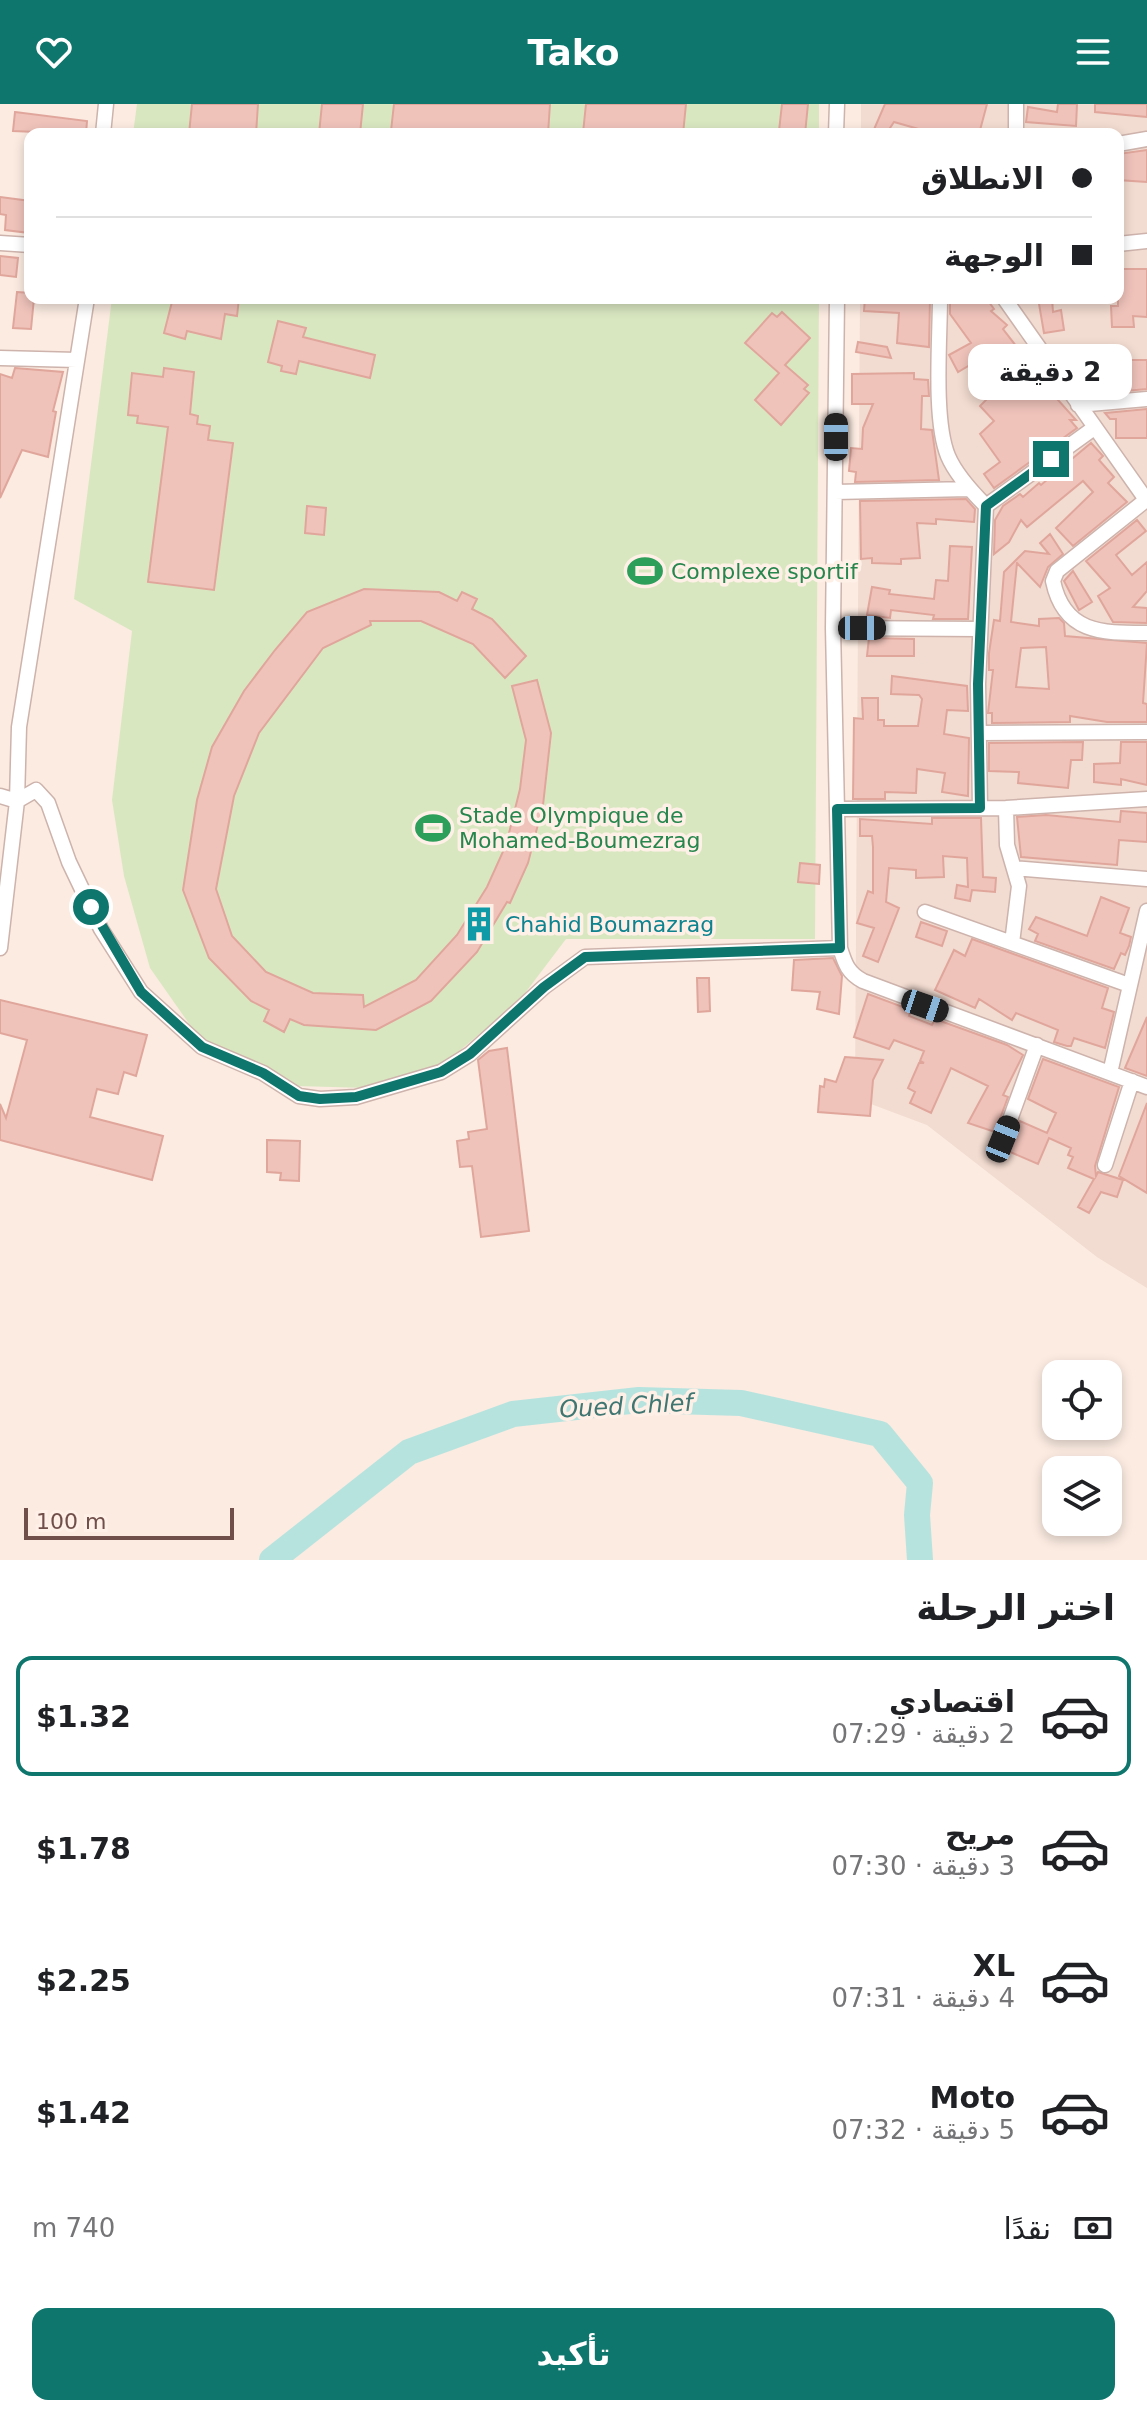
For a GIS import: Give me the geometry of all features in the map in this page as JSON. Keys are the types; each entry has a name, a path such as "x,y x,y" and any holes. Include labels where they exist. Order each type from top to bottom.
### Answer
{"street":[{"path":"104,128 106,104"},
{"path":"836,128 837,104"},
{"path":"1016,104 1016,128"},
{"path":"1124,143 1147,139"},
{"path":"1124,243 1147,241"},
{"path":"0,243 24,245"},
{"path":"0,948 17,801 19,727 86,304"},
{"path":"837,304 833,628 840,948 848,970 863,981 1147,1087"},
{"path":"940,304 940,397 947,454 969,489 986,506 980,629 980,808"},
{"path":"1008,304 1094,428 1142,484 1147,500 1057,571 1053,581 1069,614 1083,627 1147,633"},
{"path":"0,358 77,360"},
{"path":"1078,405 1147,399"},
{"path":"986,506 1094,428"},
{"path":"835,492 969,489"},
{"path":"833,628 980,629"},
{"path":"979,733 1147,732"},
{"path":"0,796 17,801 36,790 43,793 69,862 101,929 141,992 202,1047 263,1073 299,1096 320,1099 356,1097 441,1072 470,1054 553,979 585,957 840,948"},
{"path":"837,809 1006,808 1147,799"},
{"path":"1006,808 1007,845 1020,898 1012,943"},
{"path":"1014,868 1147,879"},
{"path":"1110,1073 1147,911"},
{"path":"925,912 1129,985"},
{"path":"1003,1139 1037,1045"},
{"path":"1105,1165 1132,1081"}],"shaded area":[{"path":"861,104 1147,104 1147,1288 1097,1257 927,1125 855,1098 860,304 1124,304 1124,128 861,128"}],"green space":[{"path":"137,104 819,104 819,128 134,128"},
{"path":"111,304 819,304 815,939 566,939 519,1001 446,1062 367,1088 296,1086 204,1045 150,968 124,876 112,800 132,631 74,599"}],"building":[{"path":"192,104 258,104 256,128 190,128"},
{"path":"322,104 363,104 361,128 320,128"},
{"path":"394,104 550,104 548,128 391,128"},
{"path":"586,104 686,104 684,128 584,128"},
{"path":"782,104 808,104 806,128 779,128"},
{"path":"885,104 987,104 981,128 915,128 894,122 890,128 875,128"},
{"path":"1058,104 1077,104 1076,126 1026,122 1028,107 1057,112"},
{"path":"1095,104 1147,104 1147,117 1095,112"},
{"path":"15,112 87,121 86,128 24,128 24,131 13,131"},
{"path":"1147,150 1147,182 1124,180 1124,153"},
{"path":"0,197 24,200 24,232 5,230 6,215 0,214"},
{"path":"0,256 18,258 16,277 0,275"},
{"path":"1124,269 1147,269 1147,317 1133,316 1134,327 1112,327 1111,306 1124,304"},
{"path":"17,292 24,293 24,304 33,304 31,329 13,328"},
{"path":"171,304 238,304 237,316 225,314 221,339 187,331 185,339 164,333"},
{"path":"865,304 930,304 929,347 897,343 899,313 864,311"},
{"path":"950,304 990,304 994,309 991,311 1007,325 1003,329 1023,355 1016,361 1037,394 1052,384 1061,397 1058,400 1076,420 1070,420 1077,428 994,488 984,474 1000,462 980,434 994,421 980,406 997,389 975,362 958,372 949,355 971,343 950,314"},
{"path":"1039,304 1052,304 1053,312 1061,310 1064,330 1044,333"},
{"path":"782,312 810,338 785,365 808,385 804,389 809,393 781,425 755,400 779,373 745,343 772,313 777,317"},
{"path":"278,321 306,328 303,337 375,355 370,378 299,361 296,374 281,371 282,366 268,362"},
{"path":"858,342 887,347 891,358 856,352"},
{"path":"1104,360 1147,360 1147,389 1104,393"},
{"path":"15,368 63,372 53,411 56,412 48,457 22,450 0,498 0,374 12,378"},
{"path":"164,368 194,372 190,414 198,416 197,424 210,426 208,440 233,443 214,590 148,582 168,427 137,423 138,416 128,415 132,373 163,377"},
{"path":"914,373 914,379 928,380 929,396 922,396 921,429 932,430 939,480 855,482 856,472 849,471 851,448 862,449 863,428 873,404 852,404 852,374"},
{"path":"1147,409 1147,438 1116,438 1116,419 1110,419 1105,413"},
{"path":"1091,443 1103,456 1099,460 1114,477 1108,483 1127,502 1073,546 1056,528 1093,492 1083,481 1027,527 1021,520 1009,542 994,554 995,520 1003,506 1020,494 1023,497 1039,483 1041,485"},
{"path":"966,499 975,509 974,522 936,519 936,524 917,523 920,558 901,559 901,564 872,563 872,558 861,559 860,501"},
{"path":"307,506 326,508 324,535 305,533"},
{"path":"1137,520 1146,531 1116,555 1132,575 1147,562 1147,591 1133,607 1147,608 1147,623 1113,622 1098,596 1110,588 1086,561"},
{"path":"1050,534 1063,554 1048,567 1040,587 1017,563 1011,622 1039,626 1039,619 1059,618 1064,623 1065,636 1147,643 1143,703 1147,704 1147,722 1107,722 1070,716 1070,722 992,723 992,713 988,713 993,670 989,670 989,653 994,620 1000,621 1004,572 1025,551 1049,554 1040,543","holes":["1046,647 1049,689 1016,687 1021,648"]},
{"path":"950,546 972,547 968,619 933,619 934,615 891,610 890,618 867,615 872,587 890,590 889,594 934,599 936,580 948,581"},
{"path":"1073,571 1092,602 1079,610 1064,581"},
{"path":"364,589 439,592 457,601 462,592 477,599 472,609 492,619 526,656 505,678 473,644 421,621 370,621 371,625 323,648 259,733 234,796 216,889 232,936 266,972 313,993 363,995 364,1007 416,980 457,935 487,887 506,845 520,789 526,740 512,686 537,680 551,733 543,805 528,863 510,903 507,902 477,952 431,1001 376,1030 304,1025 290,1019 284,1032 264,1021 269,1010 251,1001 209,958 183,890 197,800 212,747 244,691 275,650 307,612"},
{"path":"869,638 914,639 914,656 867,656"},
{"path":"892,676 967,686 968,711 947,710 944,734 969,738 968,796 942,792 945,773 917,769 916,793 885,792 885,799 853,799 854,718 863,719 862,698 878,698 878,720 884,720 884,726 918,726 922,699 919,695 891,694"},
{"path":"1083,742 1082,760 1071,760 1068,788 1018,783 1019,772 989,771 989,743"},
{"path":"1121,742 1147,742 1147,785 1121,779 1121,785 1094,782 1094,764 1120,763"},
{"path":"1121,811 1147,813 1147,842 1119,840 1117,865 1021,857 1017,817 1046,815 1120,822"},
{"path":"932,818 981,818 983,877 996,878 995,892 972,890 970,901 955,898 957,885 968,887 967,858 943,856 944,877 916,878 916,870 889,868 886,902 899,908 878,962 863,956 874,928 857,923 868,891 873,893 873,847 872,836 860,836 860,819 932,824"},
{"path":"800,863 820,865 819,884 798,882"},
{"path":"1101,897 1129,908 1120,933 1131,937 1129,946 1125,955 1121,953 1114,969 1035,941 1038,934 1029,929 1036,917 1087,936"},
{"path":"921,922 947,931 942,946 916,937"},
{"path":"972,939 1108,988 1102,1008 1114,1012 1105,1048 1074,1038 1071,1046 1054,1042 1058,1030 1016,1013 1012,1020 979,999 975,1008 935,990 954,950 965,956"},
{"path":"833,958 842,976 839,1014 817,1009 820,992 792,990 794,960"},
{"path":"697,978 709,978 710,1011 698,1012"},
{"path":"868,994 911,1010 909,1016 932,1025 935,1019 1007,1045 1023,1055 1003,1095 1008,1097 995,1132 968,1123 988,1086 951,1068 931,1113 910,1103 915,1092 908,1088 919,1063 924,1063 920,1061 924,1051 894,1040 889,1049 854,1037"},
{"path":"0,1000 147,1035 136,1076 124,1072 118,1094 97,1089 90,1117 163,1136 152,1180 0,1140 0,1104 6,1118 27,1040 0,1033"},
{"path":"1147,1017 1147,1076 1125,1068"},
{"path":"507,1048 529,1231 481,1237 472,1166 460,1167 457,1141 469,1139 468,1132 487,1129 478,1060 489,1051"},
{"path":"845,1057 883,1060 873,1080 870,1116 818,1112 820,1086 824,1087 825,1079 836,1082"},
{"path":"1043,1059 1119,1087 1095,1166 1096,1176 1098,1172 1123,1180 1117,1197 1101,1192 1089,1213 1078,1207 1094,1179 1068,1168 1073,1157 1068,1155 1071,1148 1049,1138 1038,1164 1008,1151 1020,1121 1047,1133 1056,1113 1028,1099"},
{"path":"1147,1103 1147,1193 1119,1176"},
{"path":"267,1140 300,1141 299,1181 280,1180 281,1173 267,1172"}],"waterway":[{"name":"Oued Chlef","path":"272,1560 409,1452 513,1414 639,1400 741,1403 880,1434 920,1483 917,1515 920,1560"}],"place":[{"name":"Complexe sportif","path":"645,571"},
{"name":"Stade Olympique de Mohamed-Boumezrag","path":"433,828"},
{"name":"Chahid Boumazrag","path":"479,924"}],"route":[{"path":"91,907 101,929 141,992 202,1047 263,1073 299,1096 320,1099 356,1097 399,1087 441,1072 470,1054 571,964 585,957 788,947 840,948 837,809 980,808 978,684 986,506 1051,459"}]}
